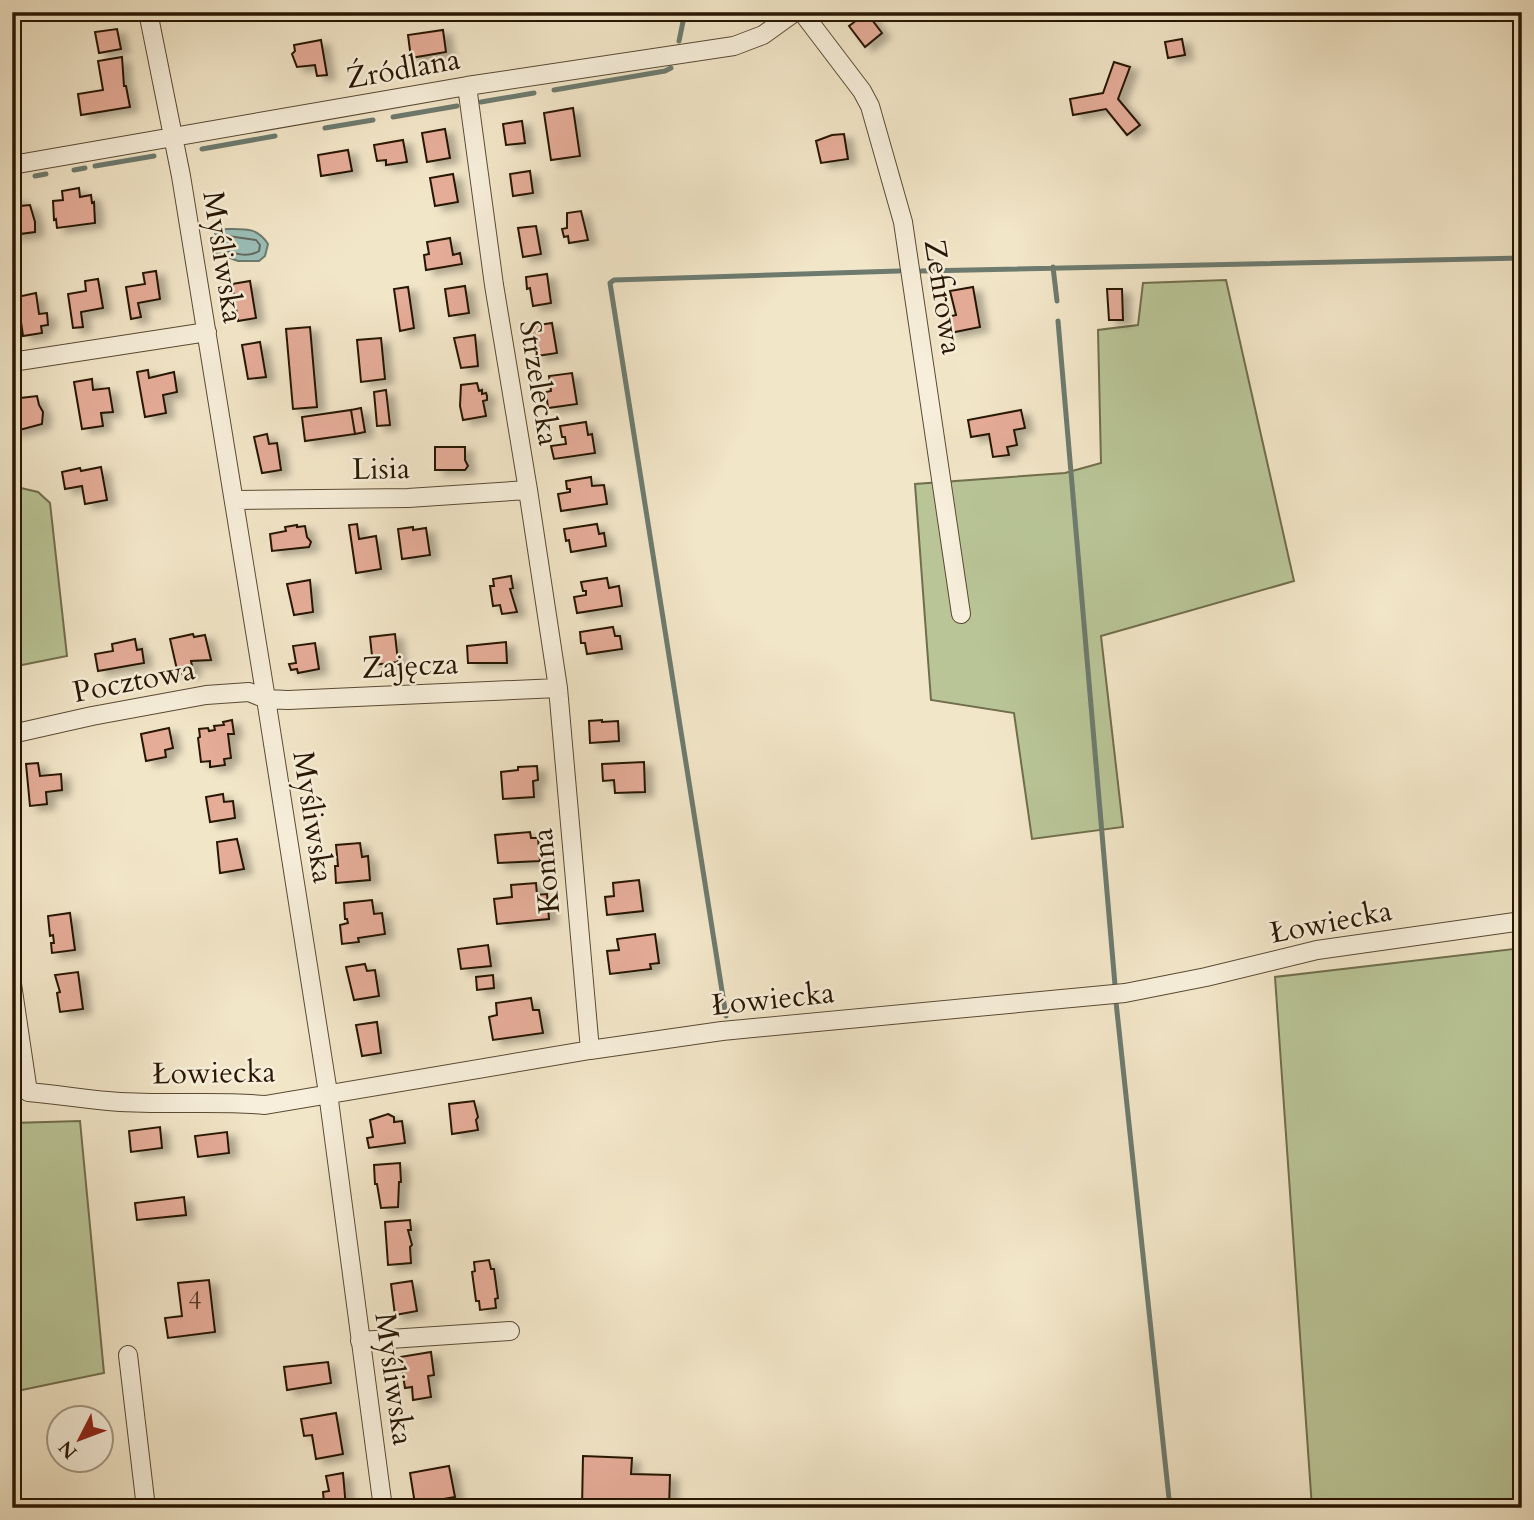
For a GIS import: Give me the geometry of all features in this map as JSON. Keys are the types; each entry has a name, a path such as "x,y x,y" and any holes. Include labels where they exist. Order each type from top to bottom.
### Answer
{"street":[{"name":"Myśliwska","path":"148,12 207,332 267,699 328,1093 383,1508"},
{"name":"Źródlana","path":"12,165 467,86 734,46 763,35 795,12"},
{"name":"Zefirowa","path":"802,12 862,91 870,106 903,222 961,614"},
{"name":"Strzelecka","path":"467,86 494,285 558,688"},
{"path":"12,362 207,332"},
{"name":"Lisia","path":"234,500 408,498 528,490"},
{"name":"Zajęcza","path":"267,699 558,688"},
{"name":"Konna","path":"558,688 590,1050"},
{"name":"Pocztowa","path":"12,734 206,695 249,692 267,699"},
{"name":"Łowiecka","path":"12,984 28,1092 107,1101 181,1104 228,1101 265,1105 590,1050 722,1031 1125,993 1317,950 1522,921"},
{"path":"360,1341 510,1331"},
{"path":"128,1355 146,1508"}],"green space":[{"path":"1226,280 1294,581 1101,636 1123,827 1032,839 1014,713 931,700 915,484 1065,473 1101,463 1098,330 1138,325 1143,283"},
{"path":"12,486 38,492 50,503 67,656 12,667"},
{"path":"1522,948 1522,1508 1312,1508 1275,977"},
{"path":"80,1121 104,1373 12,1392 12,1123"}],"water":[{"path":"226,229 250,230 259,234 268,244 265,256 259,261 238,261 216,253 213,240 215,234"}],"building":[{"path":"860,12 866,12 882,33 865,47 849,26 857,20 854,17"},
{"path":"117,29 121,49 99,53 95,32"},
{"path":"443,30 446,52 411,58 408,35"},
{"path":"1182,39 1185,55 1168,58 1165,42"},
{"path":"321,40 327,75 317,76 315,65 297,67 292,54 295,51 294,45"},
{"path":"122,57 124,86 130,107 81,115 78,94 103,90 98,61"},
{"path":"1114,62 1130,67 1118,99 1140,125 1127,135 1106,109 1073,115 1070,99 1103,93"},
{"path":"573,108 580,156 551,160 544,113"},
{"path":"522,121 525,143 506,145 503,124"},
{"path":"445,129 450,158 427,162 422,133"},
{"path":"844,134 848,159 821,163 816,141"},
{"path":"403,140 407,162 386,165 386,160 377,161 374,145"},
{"path":"348,150 352,171 321,176 318,155"},
{"path":"530,171 533,193 513,196 510,174"},
{"path":"453,174 458,202 435,206 430,178"},
{"path":"79,188 80,197 91,195 95,223 57,228 53,201 63,200 62,191"},
{"path":"19,198 20,206 30,205 35,232 12,235 12,199"},
{"path":"581,211 588,240 569,243 568,236 564,237 562,229 567,228 567,213"},
{"path":"536,226 541,254 523,257 518,228"},
{"path":"450,238 453,255 460,253 462,264 426,270 424,255 429,254 427,242"},
{"path":"156,271 160,299 138,303 141,317 131,319 126,287 145,284 143,273"},
{"path":"547,274 551,303 533,306 526,277"},
{"path":"98,279 103,308 81,312 83,327 73,328 68,294 86,291 85,281"},
{"path":"250,281 256,318 238,321 232,284"},
{"path":"465,286 469,313 449,316 445,289"},
{"path":"408,287 414,328 400,331 394,289"},
{"path":"973,287 980,327 950,333 947,317 956,315 950,291"},
{"path":"1107,289 1122,289 1123,320 1109,320"},
{"path":"36,293 39,314 47,313 48,325 41,326 42,333 23,336 21,322 12,323 12,308 18,307 17,297"},
{"path":"552,323 557,353 537,356 532,326"},
{"path":"310,327 317,407 293,409 286,329"},
{"path":"475,335 478,366 461,368 454,338"},
{"path":"381,338 385,379 361,382 357,340"},
{"path":"260,342 266,377 248,379 242,345"},
{"path":"148,370 149,378 174,372 177,392 163,395 166,413 145,417 137,372"},
{"path":"572,373 577,404 548,408 546,392 551,391 549,376"},
{"path":"92,379 93,390 109,388 113,412 101,413 103,426 82,429 74,382"},
{"path":"477,383 479,391 482,390 482,394 486,393 487,396 487,400 483,401 486,416 463,420 460,406 461,385"},
{"path":"386,390 390,425 377,426 374,392"},
{"path":"37,396 43,412 42,424 12,432 12,399"},
{"path":"361,408 365,432 355,434 351,410"},
{"path":"351,410 355,434 305,441 302,417"},
{"path":"1021,410 1025,428 1014,430 1017,445 1007,447 1009,455 993,457 989,434 971,437 968,420"},
{"path":"586,422 588,435 592,434 595,453 554,459 551,446 566,444 560,426"},
{"path":"267,434 269,444 277,443 281,470 262,473 254,437"},
{"path":"435,447 465,447 468,466 465,470 435,470"},
{"path":"101,467 107,500 85,504 82,486 65,489 62,472"},
{"path":"591,477 592,486 604,485 607,504 561,511 558,494 570,492 566,481"},
{"path":"357,524 359,539 376,536 381,569 356,573 349,525"},
{"path":"597,524 599,534 604,533 606,546 571,552 564,529"},
{"path":"305,526 311,542 309,547 272,551 270,534 286,531 285,527"},
{"path":"413,527 413,530 426,528 430,555 402,559 398,529"},
{"path":"511,576 513,588 510,589 517,612 502,614 500,605 493,606 490,586 494,586 493,579"},
{"path":"607,578 609,588 619,586 622,606 577,613 574,597 586,595 581,582"},
{"path":"310,580 313,612 294,615 287,584"},
{"path":"613,627 615,636 620,636 622,649 587,654 585,643 581,643 580,632"},
{"path":"193,634 194,637 205,635 211,660 191,661 193,671 178,674 170,639"},
{"path":"395,634 398,662 373,665 370,637"},
{"path":"135,639 137,650 142,649 144,663 98,671 95,654 113,651 112,644"},
{"path":"506,642 507,663 468,663 467,646"},
{"path":"315,643 319,669 298,673 297,669 291,670 289,664 296,663 293,646"},
{"path":"232,720 234,734 228,734 231,758 224,759 225,765 210,767 210,761 201,762 199,729 215,730 214,726 224,725 223,722"},
{"path":"589,721 618,721 619,741 590,743"},
{"path":"169,728 173,748 165,750 166,757 146,761 141,734"},
{"path":"644,762 645,792 615,793 614,780 603,781 602,764"},
{"path":"38,763 40,776 61,774 62,790 46,792 47,804 30,806 26,764"},
{"path":"537,766 538,780 533,781 534,797 503,799 501,772 518,770 518,767"},
{"path":"223,794 224,802 233,801 235,818 210,822 206,797"},
{"path":"530,832 531,838 538,838 540,861 498,863 495,835"},
{"path":"237,839 244,869 220,873 217,842"},
{"path":"360,843 362,857 368,856 370,880 336,883 336,845"},
{"path":"639,880 643,911 607,915 605,897 614,896 613,883"},
{"path":"536,883 537,895 547,894 549,919 497,924 494,899 512,897 511,885"},
{"path":"372,900 374,914 382,913 385,934 358,938 359,942 342,944 340,925 348,923 345,919 344,903"},
{"path":"70,913 75,950 52,953 51,943 54,943 53,935 50,936 48,916"},
{"path":"655,934 659,963 650,964 651,969 610,974 607,951 619,950 617,939"},
{"path":"488,945 491,966 461,969 458,949"},
{"path":"365,964 367,971 375,970 379,996 354,1000 346,967"},
{"path":"78,972 83,1009 60,1012 57,993 60,992 55,975"},
{"path":"493,975 494,988 477,990 476,977"},
{"path":"531,998 533,1010 539,1010 543,1033 493,1040 489,1017 497,1015 496,1003"},
{"path":"377,1022 381,1053 362,1056 356,1025"},
{"path":"474,1101 478,1130 452,1134 449,1104"},
{"path":"388,1114 394,1117 394,1122 402,1121 405,1143 369,1148 367,1138 373,1137 370,1120"},
{"path":"160,1127 162,1148 131,1152 129,1131"},
{"path":"227,1132 229,1153 198,1157 195,1136"},
{"path":"400,1163 398,1207 381,1208 374,1165"},
{"path":"184,1197 186,1215 137,1220 135,1203"},
{"path":"410,1220 411,1230 408,1230 412,1245 411,1263 388,1265 385,1222"},
{"path":"489,1260 491,1269 494,1269 498,1298 495,1299 496,1308 480,1310 472,1272 475,1271 474,1262"},
{"path":"209,1280 215,1332 168,1338 165,1318 182,1316 178,1283"},
{"path":"412,1281 417,1311 395,1315 391,1284"},
{"path":"431,1352 434,1375 428,1376 431,1397 413,1400 412,1387 405,1388 400,1357"},
{"path":"328,1362 331,1383 287,1390 284,1367"},
{"path":"336,1413 343,1454 316,1459 312,1435 304,1436 301,1419"},
{"path":"583,1456 632,1458 631,1474 670,1475 669,1508 582,1508"},
{"path":"449,1466 455,1497 415,1504 410,1473"},
{"path":"343,1473 346,1508 328,1508 328,1502 324,1503 323,1492 329,1491 326,1476"},
{"path":"123,1503 123,1508 104,1508 103,1504"}],"waterway":[{"path":"679,41 685,12"},
{"path":"554,90 671,68"},
{"path":"481,102 534,93"},
{"path":"393,117 457,106"},
{"path":"325,128 373,120"},
{"path":"202,149 275,136"},
{"path":"95,166 154,156"},
{"path":"74,170 85,168"},
{"path":"35,176 46,174"},
{"path":"921,271 1522,258"},
{"path":"1053,267 1057,301"},
{"path":"726,1016 610,283 614,280 899,271"},
{"path":"1058,321 1115,985"},
{"path":"1116,1002 1170,1508"}]}
